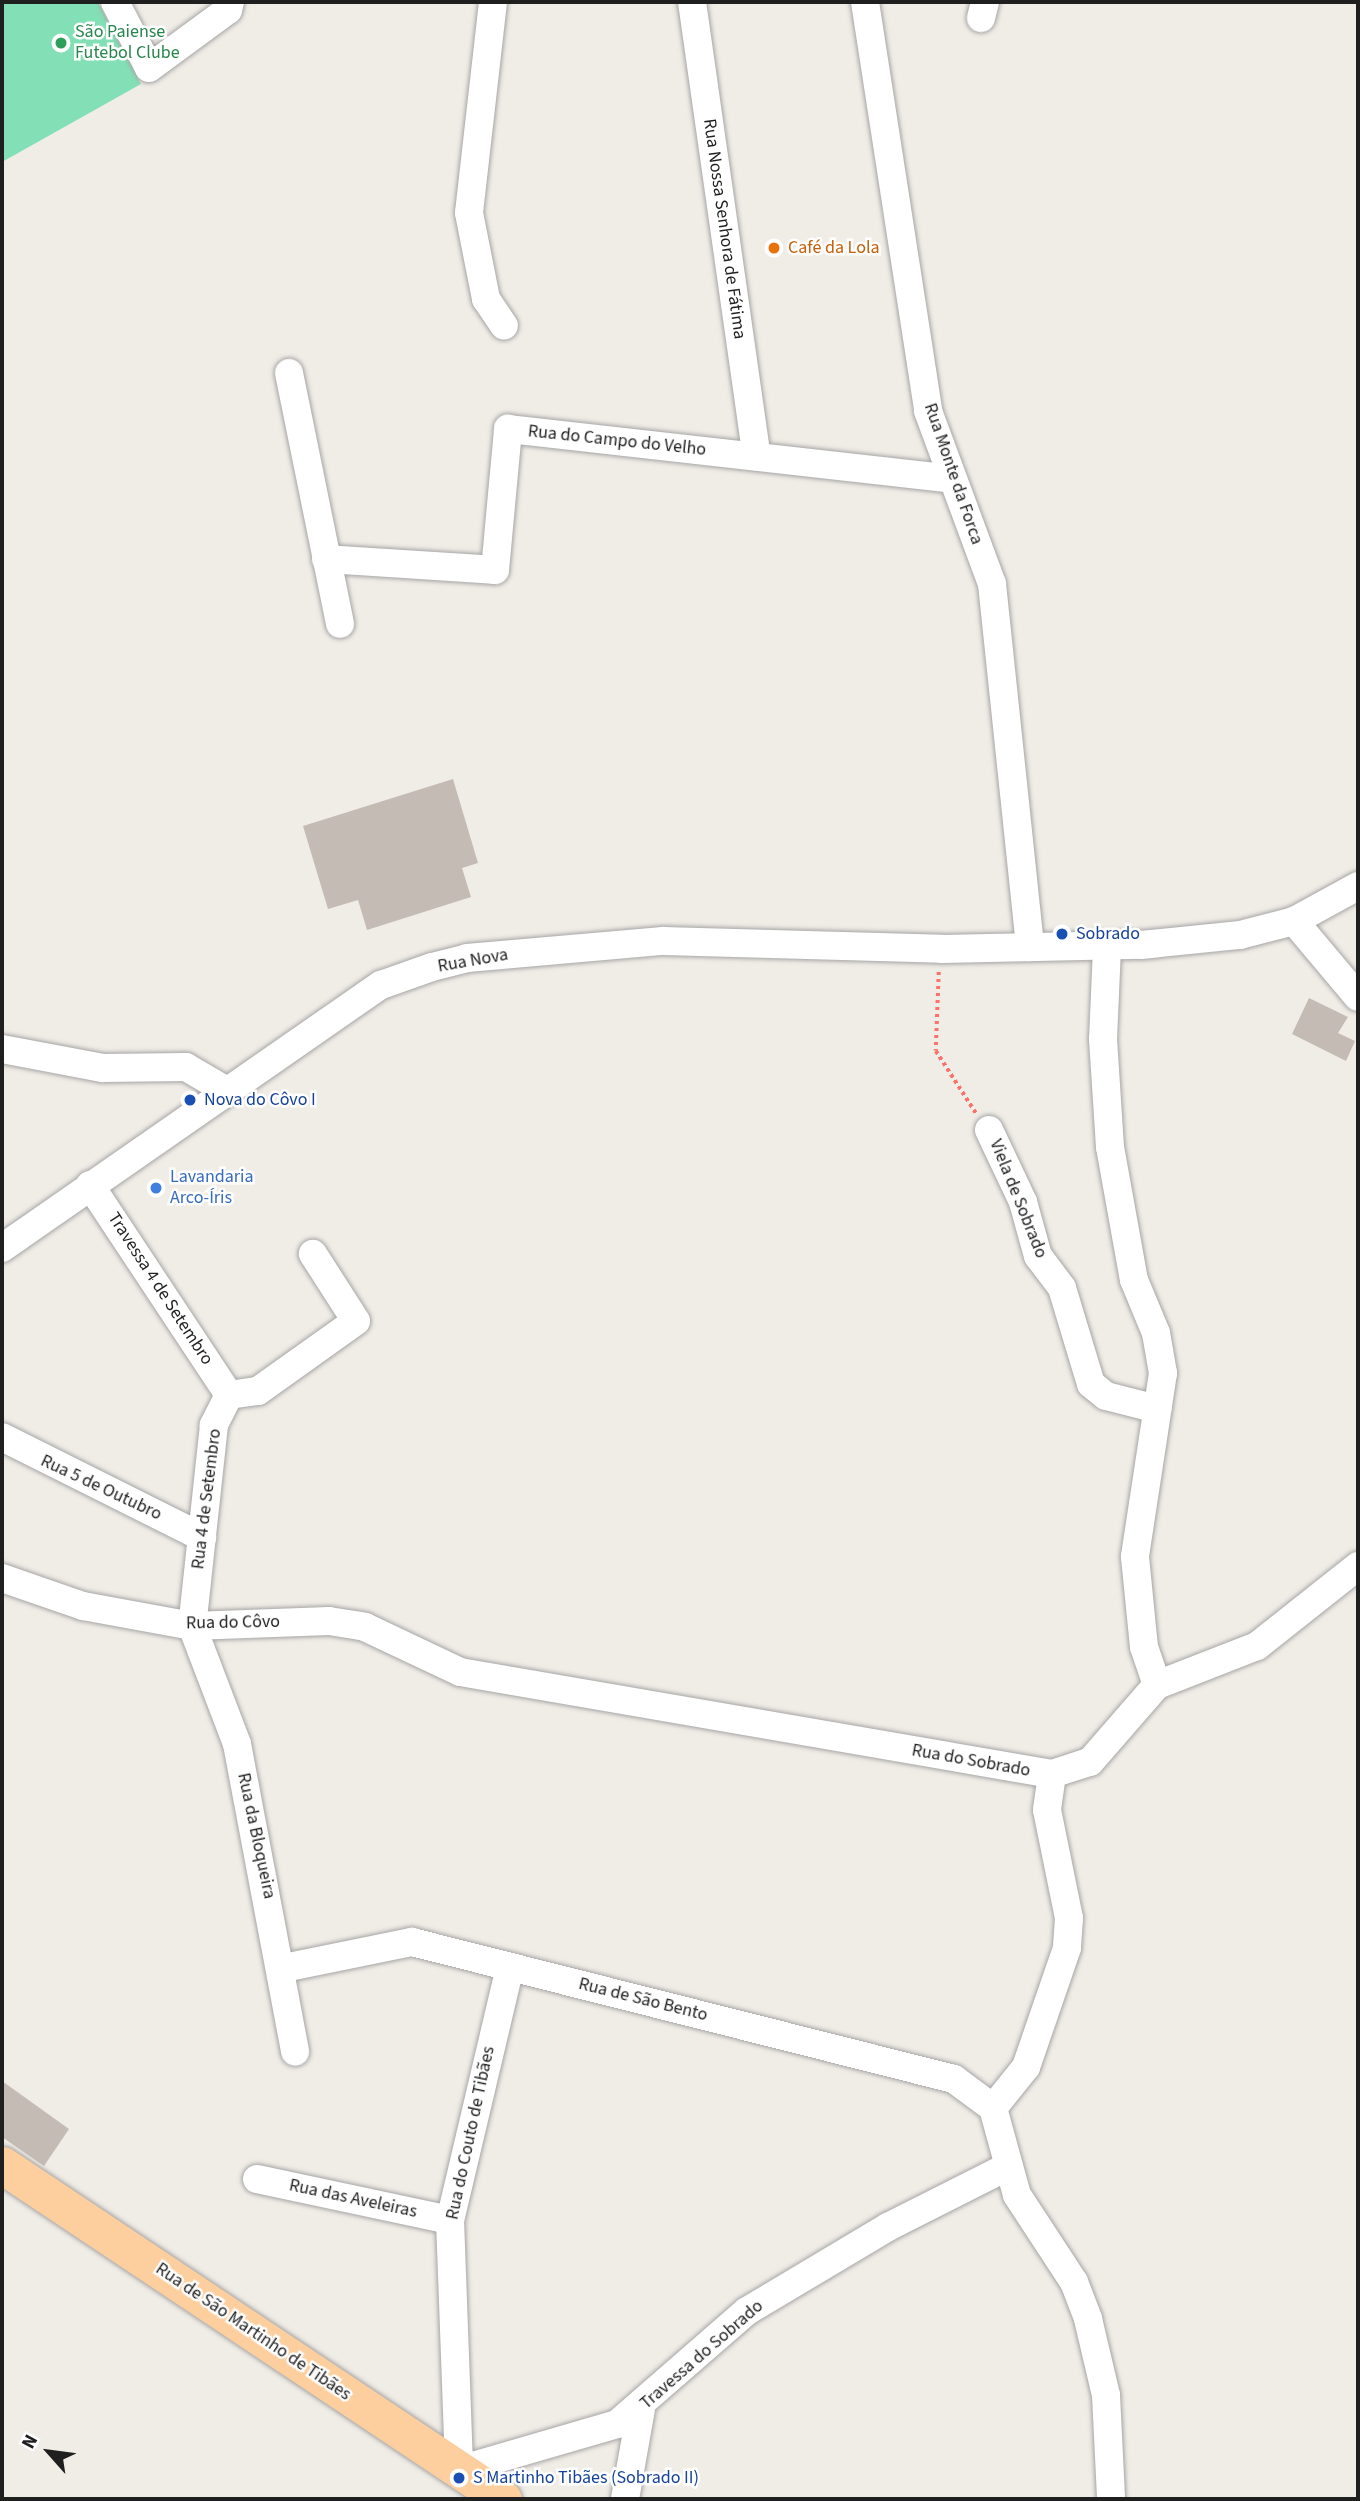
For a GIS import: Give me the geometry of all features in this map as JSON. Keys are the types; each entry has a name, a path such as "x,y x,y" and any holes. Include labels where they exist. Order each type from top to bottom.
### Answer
{"main road":[{"name":"Rua de São Martinho de Tibães","path":"2,2165 503,2499"}],"street":[{"path":"115,2 149,68 229,6"},
{"path":"493,2 469,213 486,299 504,326"},
{"name":"Rua Nossa Senhora de Fátima","path":"692,2 757,456"},
{"name":"Rua Monte da Forca","path":"865,2 926,400 952,479 992,584 1030,947"},
{"path":"289,373 340,624"},
{"name":"Rua do Campo do Velho","path":"326,559 495,570 508,429 952,479"},
{"name":"Rua Nova","path":"2,1248 381,985 467,958 663,942 942,949 1107,948 1240,935 1294,921 1358,886"},
{"path":"1294,921 1358,997"},
{"path":"1107,948 1103,1039 1110,1147 1134,1280 1156,1333 1163,1373 1135,1556 1144,1647 1157,1685"},
{"path":"2,1049 103,1068 186,1067 227,1091"},
{"name":"Viela de Sobrado","path":"989,1130 1023,1202 1038,1256 1062,1288 1091,1384 1106,1396 1157,1409"},
{"name":"Travessa 4 de Setembro","path":"90,1185 229,1395"},
{"path":"229,1395 258,1391 356,1321 313,1254"},
{"name":"Rua 4 de Setembro","path":"192,1626 214,1425 229,1395"},
{"name":"Rua 5 de Outubro","path":"2,1437 202,1537"},
{"path":"1052,1774 1090,1762 1157,1685 1257,1646 1358,1566"},
{"name":"Rua do Côvo","path":"2,1578 83,1606 192,1626 329,1621 365,1627 460,1672"},
{"name":"Rua da Bloqueira","path":"192,1626 237,1744 284,1968 295,2052"},
{"name":"Rua do Sobrado","path":"460,1672 1052,1774 1047,1810 1069,1918 1067,1948 1026,2067 993,2108"},
{"name":"Rua de São Bento","path":"284,1968 412,1942 954,2079 993,2108"},
{"name":"Rua do Couto de Tibães","path":"459,2470 450,2220 510,1967"},
{"path":"993,2108 1005,2168 1074,2281 1088,2319 1106,2395 1111,2499"},
{"name":"Travessa do Sobrado","path":"459,2470 617,2424 641,2409 747,2311 888,2227 1005,2168"},
{"name":"Rua das Aveleiras","path":"257,2179 450,2220"},
{"path":"625,2499 641,2409"}],"path":[{"name":"Viela de Sobrado","path":"942,949 936,1051 989,1130"}],"green space":[{"name":"São Paiense Futebol Clube","path":"2,2 98,2 141,84 2,162"}],"building":[{"path":"453,779 478,863 462,868 471,897 367,930 358,900 328,909 303,826"},
{"path":"1309,998 1348,1017 1338,1033 1355,1041 1346,1061 1292,1034"},
{"path":"2,2081 69,2129 44,2166 2,2137"}],"place":[{"name":"São Paiense Futebol Clube","path":"61,43"},
{"name":"Café da Lola","path":"774,248"},
{"name":"Sobrado","path":"1062,934"},
{"name":"Nova do Côvo I","path":"190,1100"},
{"name":"Lavandaria Arco-Íris","path":"156,1188"},
{"name":"S Martinho Tibães (Sobrado II)","path":"459,2478"}]}
